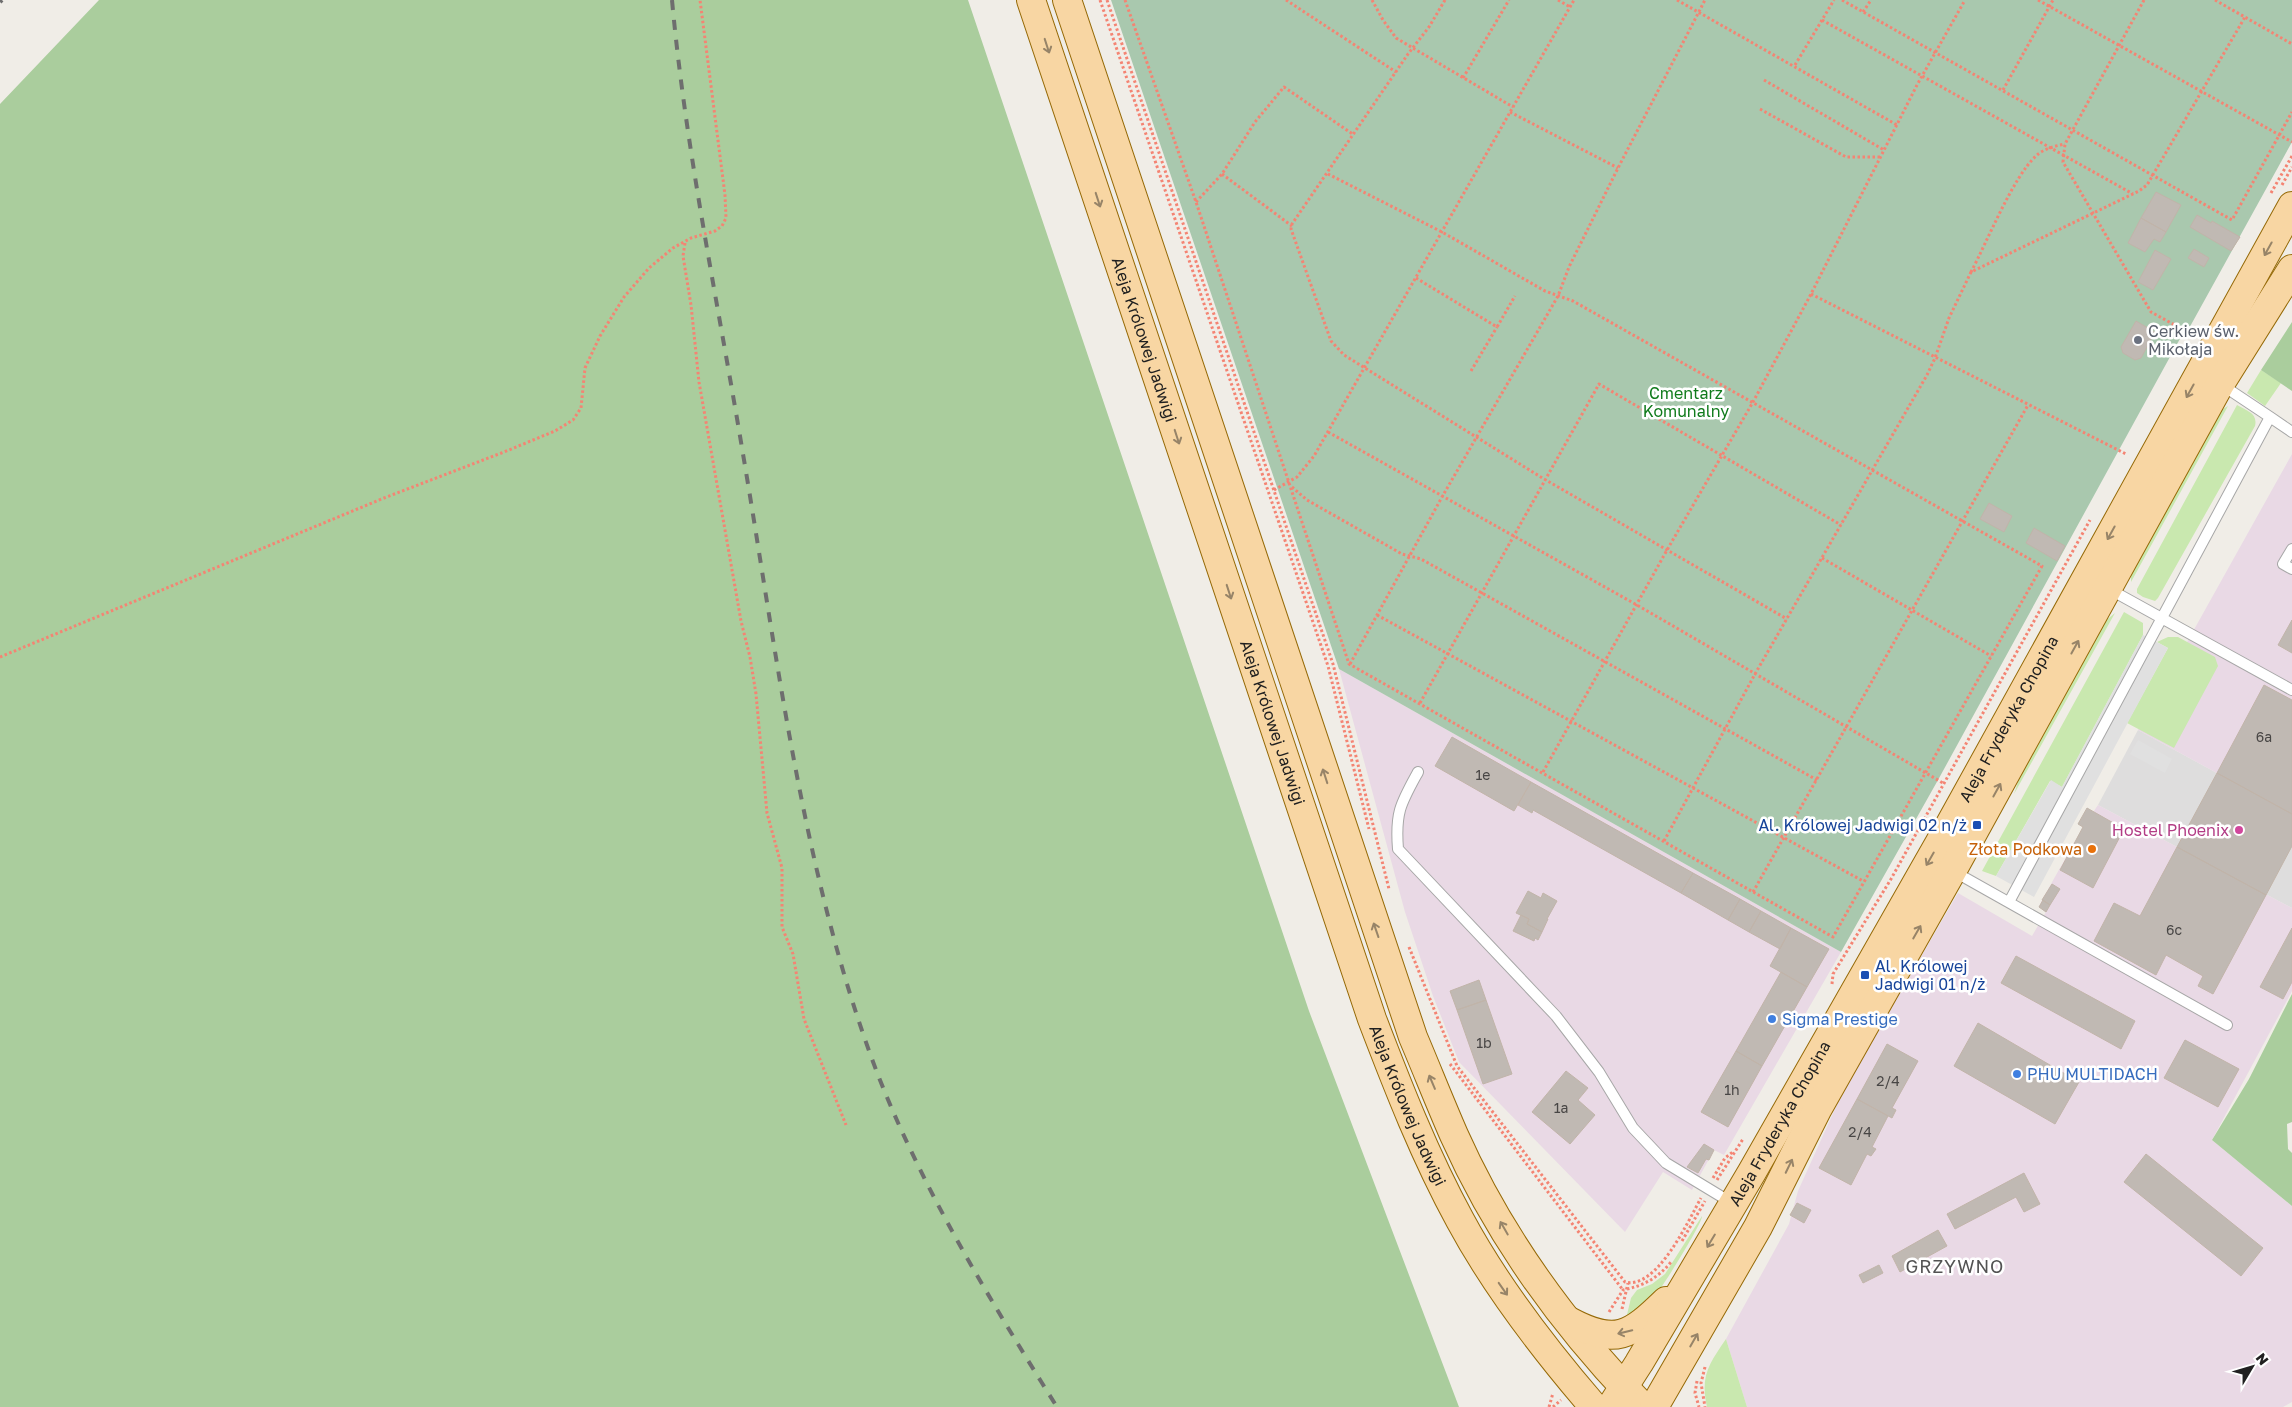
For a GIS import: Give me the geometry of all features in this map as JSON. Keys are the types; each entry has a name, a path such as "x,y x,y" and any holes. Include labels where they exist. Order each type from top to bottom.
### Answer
{"main road":[{"name":"Aleja Królowej Jadwigi","path":"1031,0 1375,1028 1427,1154 1461,1221 1502,1287 1569,1378 1594,1407"},
{"name":"Aleja Królowej Jadwigi","path":"1066,0 1413,1037 1455,1136 1484,1195 1517,1251 1617,1397 1643,1407"},
{"name":"Aleja Fryderyka Chopina","path":"1654,1407 1739,1198 1948,828 2280,202"},
{"name":"Aleja Fryderyka Chopina","path":"1617,1397 1680,1270 1739,1198 1818,1108 1952,871 2220,384 2292,269"},
{"path":"1564,1318 1587,1330 1608,1335 1636,1329 1680,1270"}],"lane":[{"path":"2220,384 2292,432"},
{"path":"2009,902 2270,417"},
{"path":"2292,549 2284,564 2292,569"},
{"path":"2108,588 2292,690"},
{"path":"1418,772 1400,804 1396,825 1398,849 1556,1016 1599,1072 1633,1128 1666,1163 1739,1198"},
{"path":"1952,871 2227,1025"}],"path":[{"path":"0,657 375,501 555,431 573,420 581,408 585,368 600,336 624,297 649,268 673,248 691,238 718,229 724,222 726,210 712,80 700,0"},
{"path":"1100,0 1328,666 1385,890"},
{"path":"1107,0 1333,664 1390,890"},
{"path":"1125,0 1196,202 1349,664 1420,702 1833,937 2042,566 1872,468 1573,301 1545,291 1442,232 1328,174"},
{"path":"1286,0 1396,72"},
{"path":"1372,0 1392,34 1511,110 1618,168"},
{"path":"1292,226 1396,72 1429,27 1445,0"},
{"path":"1463,78 1508,0"},
{"path":"1558,0 1570,7"},
{"path":"1274,490 1289,483 1304,470 1328,432 1574,0"},
{"path":"1677,0 1897,125"},
{"path":"1349,664 1476,437 1558,296 1569,267 1618,168 1705,0"},
{"path":"1795,66 1834,0"},
{"path":"1842,0 2232,220 2292,112"},
{"path":"1863,12 1872,0"},
{"path":"1544,772 1667,550 1753,402 1811,294 1922,76 1965,0"},
{"path":"2038,0 2292,142"},
{"path":"2003,90 2053,0"},
{"path":"2144,0 2072,129 2065,144 2063,162 2151,312 2193,335"},
{"path":"2215,0 2292,44"},
{"path":"1971,272 2133,194 2147,185 2154,176 2245,17"},
{"path":"1822,20 2133,194"},
{"path":"1764,80 1884,150"},
{"path":"1196,202 1222,174 1256,122 1284,87 1354,135"},
{"path":"1760,109 1846,156 1880,157"},
{"path":"1664,842 1755,674 1935,358 1949,318 2021,176 2036,155 2050,148 2065,144"},
{"path":"2280,202 2292,156"},
{"path":"1222,174 1292,226 1331,342 1344,355 1544,479 1787,619"},
{"path":"691,238 684,244 682,256 691,305 699,382 754,685 767,813 782,868 782,927 793,954 804,1019 846,1125"},
{"path":"1416,278 1497,327"},
{"path":"1811,294 2126,454"},
{"path":"1471,372 1515,296"},
{"path":"2189,344 2198,327"},
{"path":"1420,702 1599,384 1841,525"},
{"path":"1753,892 2028,405"},
{"path":"1328,432 1636,606 1943,783"},
{"path":"2122,462 2131,446"},
{"path":"1289,483 1294,491 1307,500 1402,554 1410,555 1482,593 1817,780"},
{"path":"1832,987 1833,974 1890,879 2093,515"},
{"path":"1822,558 1991,656"},
{"path":"1377,614 1863,881"},
{"path":"1408,945 1457,1066 1625,1282 1633,1282 1646,1277 1739,1198"},
{"path":"1448,1059 1623,1290"},
{"path":"1734,1151 1739,1198"},
{"path":"1676,1253 1739,1198"},
{"path":"1608,1335 1608,1314 1611,1306 1623,1290 1651,1281 1662,1272 1680,1270"},
{"path":"1549,1407 1551,1395 1569,1378"}],"shaded area":[{"path":"2292,454 2292,814 2138,730"},
{"path":"2143,635 2168,648 2034,897 1996,876 2051,780 2062,787"},
{"path":"1339,669 1841,952 1724,1155 1714,1150 1692,1190 1663,1172 1625,1232 1459,1062 1433,996 1405,912"},
{"path":"2138,730 2292,814 2292,908 2098,805"},
{"path":"2138,740 2172,759 2165,773 2130,754"},
{"path":"2098,805 2292,908 2292,991 2212,1140 2292,1206 2292,1402 2283,1407 1747,1407 1726,1339 1789,1224 1798,1191 1844,1089 1958,893 2032,936 2046,912 2039,907 2042,900 2083,827"}],"green space":[{"path":"99,0 968,0 1309,1011 1459,1407 0,1407 0,104"},
{"name":"Cmentarz Komunalny","path":"1111,0 2292,0 2292,142 2187,332 2182,335 1938,780 1841,952 1339,669"},
{"path":"2292,322 2292,391 2261,370"},
{"path":"2261,370 2281,383 2265,406 2247,393"},
{"path":"2237,405 2253,415 2255,426 2158,598 2155,601 2143,597 2137,593 2137,589"},
{"path":"2228,406 2131,582 2131,570 2218,412"},
{"path":"2124,612 2143,623 2143,635 2062,787 2050,781 1996,876 1982,871"},
{"path":"2115,613 2014,794 2023,767 2104,622"},
{"path":"2168,637 2178,637 2215,657 2218,666 2174,748 2127,723 2168,648 2157,642"},
{"path":"2292,994 2292,1122 2287,1124 2288,1149 2292,1153 2292,1206 2212,1140 2249,1079"},
{"path":"1702,1216 1669,1276 1652,1301 1645,1309 1625,1323 1631,1298 1637,1290 1652,1284 1665,1274"},
{"path":"1726,1339 1747,1407 1707,1407 1705,1378 1711,1363"}],"building":[{"path":"2156,192 2181,205 2166,232 2141,218"},
{"path":"2197,215 2240,237 2231,251 2190,227"},
{"path":"2141,218 2166,232 2160,242 2154,239 2145,252 2128,243"},
{"path":"2194,249 2209,258 2204,267 2188,258"},
{"path":"2155,250 2171,259 2153,290 2138,282"},
{"name":"Cerkiew św. Mikołaja","path":"2136,321 2155,332 2141,358 2135,360 2123,353 2121,347"},
{"path":"1989,503 2012,516 2004,532 1980,519"},
{"path":"2034,528 2065,546 2057,561 2026,543"},
{"path":"2292,620 2292,653 2278,645"},
{"path":"2264,685 2292,700 2292,814 2217,773"},
{"path":"1452,737 1531,782 1514,811 1435,766"},
{"name":"Hostel Phoenix","path":"2217,773 2292,814 2292,846 2266,895 2177,847"},
{"path":"1531,782 1693,873 1681,893 1533,810 1532,813 1518,805"},
{"name":"Złota Podkowa","path":"2087,808 2124,829 2093,888 2060,870 2083,827 2078,824"},
{"path":"2177,847 2266,895 2213,994 2198,986 2203,976 2166,955 2156,975 2094,941 2114,903 2140,916"},
{"path":"1693,873 1740,899 1728,920 1681,893"},
{"path":"2052,884 2060,889 2050,905 2042,900"},
{"path":"1528,891 1541,898 1543,893 1557,901 1542,932 1527,924 1529,919 1516,913"},
{"path":"1740,899 1761,911 1749,932 1728,920"},
{"path":"2043,900 2050,905 2046,912 2039,907"},
{"path":"1761,911 1791,928 1780,949 1749,932"},
{"path":"1521,915 1529,919 1527,924 1542,932 1538,940 1535,938 1534,941 1513,931"},
{"path":"1791,928 1829,949 1807,987 1770,966"},
{"path":"2292,928 2292,982 2283,999 2260,987"},
{"path":"2016,956 2135,1021 2121,1049 2001,983"},
{"name":"Sigma Prestige","path":"1781,972 1807,987 1762,1066 1736,1051"},
{"path":"1479,980 1486,1000 1457,1010 1450,991"},
{"path":"1486,1000 1512,1074 1483,1084 1457,1010"},
{"name":"PHU MULTIDACH","path":"1978,1023 2079,1082 2055,1124 1954,1066"},
{"path":"2185,1040 2239,1069 2218,1107 2164,1078"},
{"path":"1887,1044 1918,1061 1892,1108 1896,1110 1892,1118 1857,1099"},
{"path":"1736,1051 1762,1066 1728,1127 1701,1112"},
{"path":"1566,1071 1588,1088 1578,1100 1595,1115 1570,1144 1532,1112"},
{"path":"1857,1099 1888,1116 1872,1147 1876,1149 1871,1156 1867,1154 1851,1185 1819,1168"},
{"path":"1704,1144 1714,1150 1709,1160 1706,1159 1698,1173 1687,1167"},
{"path":"2146,1154 2263,1248 2241,1276 2124,1182"},
{"path":"2024,1173 2040,1204 2024,1212 2016,1197 1955,1229 1947,1214"},
{"path":"1797,1203 1811,1210 1804,1223 1790,1215"},
{"path":"1938,1230 1947,1246 1900,1272 1892,1256"},
{"path":"1879,1265 1883,1273 1863,1283 1859,1275"}],"railway":[{"path":"672,0 685,114 694,171 781,689 795,768 830,924 852,1000 878,1075 916,1161 983,1286 1057,1407"}],"place":[{"name":"Cerkiew św. Mikołaja","path":"2138,340"},
{"name":"Al. Królowej Jadwigi 02 n/ż","path":"1977,825"},
{"name":"Hostel Phoenix","path":"2239,830"},
{"name":"Złota Podkowa","path":"2092,849"},
{"name":"Al. Królowej Jadwigi 01 n/ż","path":"1865,975"},
{"name":"Sigma Prestige","path":"1772,1019"},
{"name":"PHU MULTIDACH","path":"2017,1074"}],"district":[{"name":"GRZYWNO","path":"1955,1266"}]}
